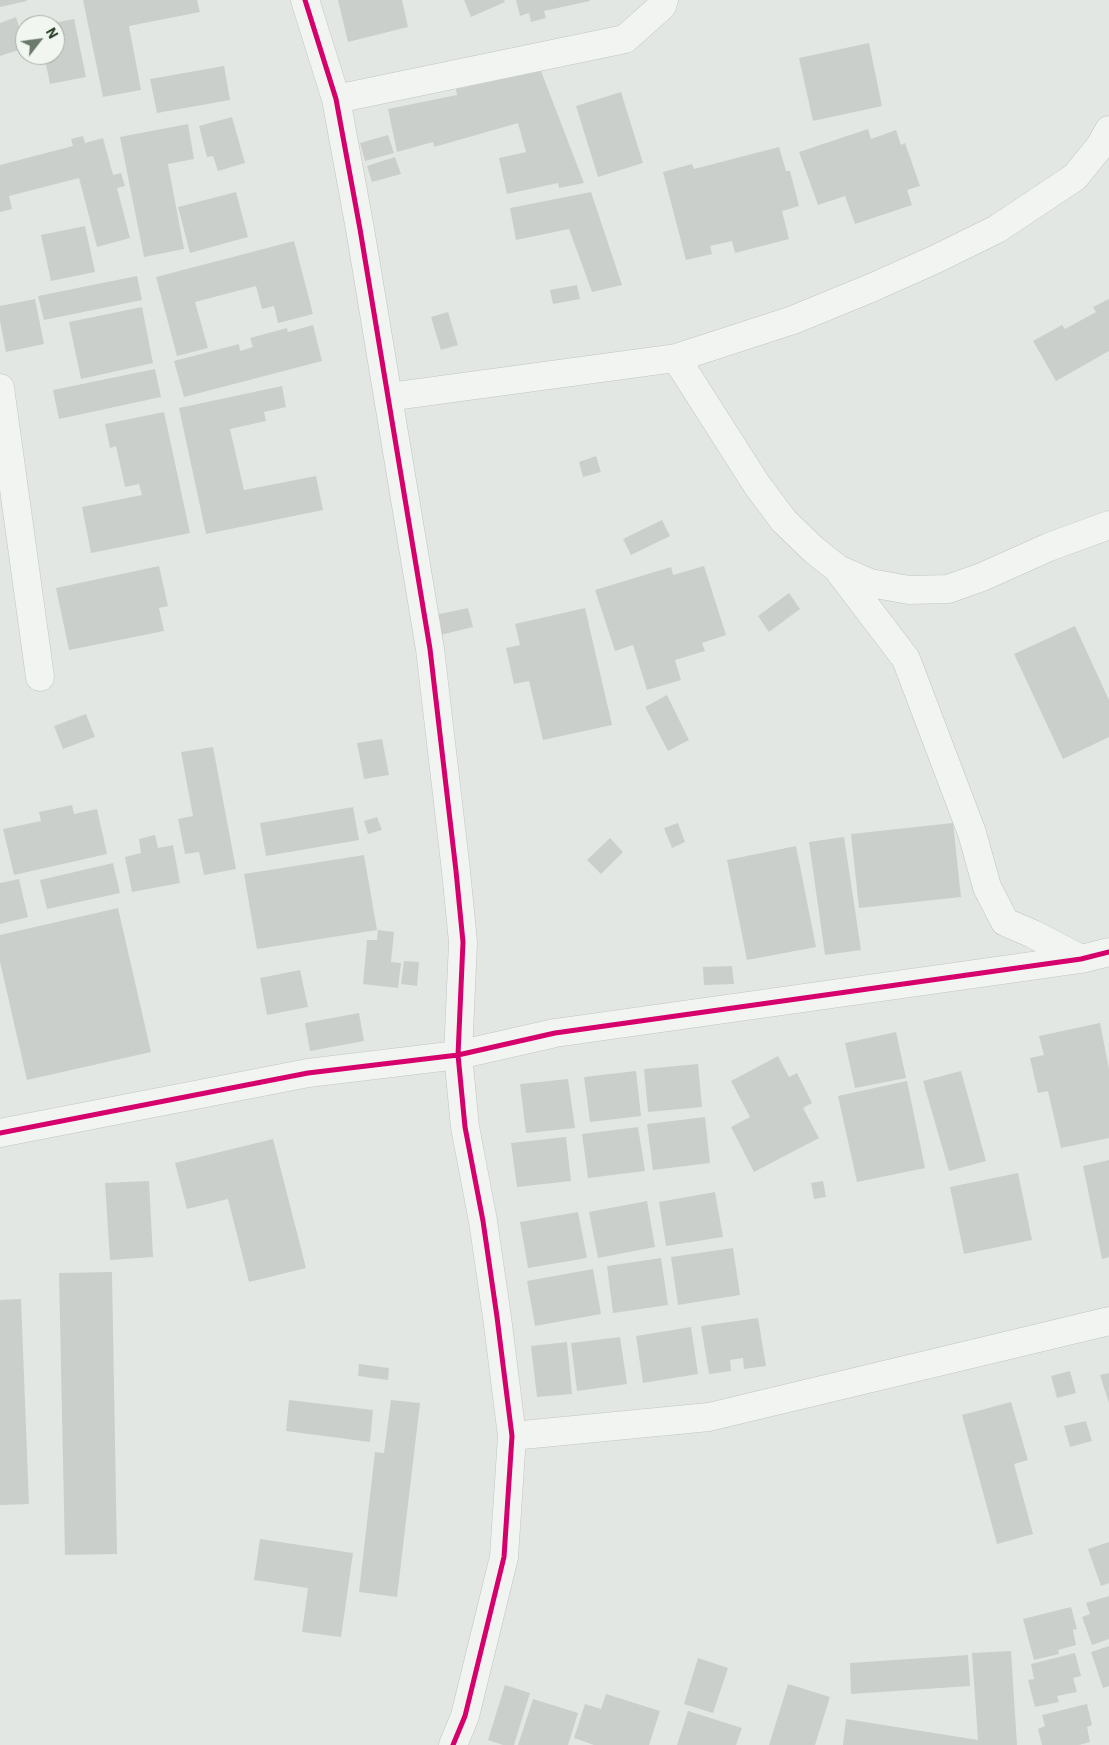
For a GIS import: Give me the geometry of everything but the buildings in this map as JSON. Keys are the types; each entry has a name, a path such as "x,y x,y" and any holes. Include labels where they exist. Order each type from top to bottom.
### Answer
{"street":[{"path":"305,0 336,99 430,648 463,942 458,1055 465,1127 483,1221 512,1436 504,1557 465,1716 453,1745"},
{"path":"336,99 625,39 662,6 664,0"},
{"path":"388,397 512,382 676,358 775,326 828,306 936,259 997,229 1075,177 1100,146 1109,130"},
{"path":"676,358 757,485 778,514 814,550 838,569 906,659 972,833 987,887 1006,922 1081,959"},
{"path":"0,388 40,677"},
{"path":"838,569 870,583 909,590 948,589 982,578 1049,547 1109,525"},
{"path":"0,1133 308,1073 458,1055 555,1033 1081,959 1109,952"},
{"path":"512,1436 709,1417 1109,1321"}],"cycle path":[{"path":"305,0 336,99 360,229 430,649 463,942 458,1055 465,1127 483,1221 512,1436 504,1557 465,1716 453,1745"},
{"path":"0,1133 308,1073 458,1055 555,1033 1081,959 1109,952"}]}
